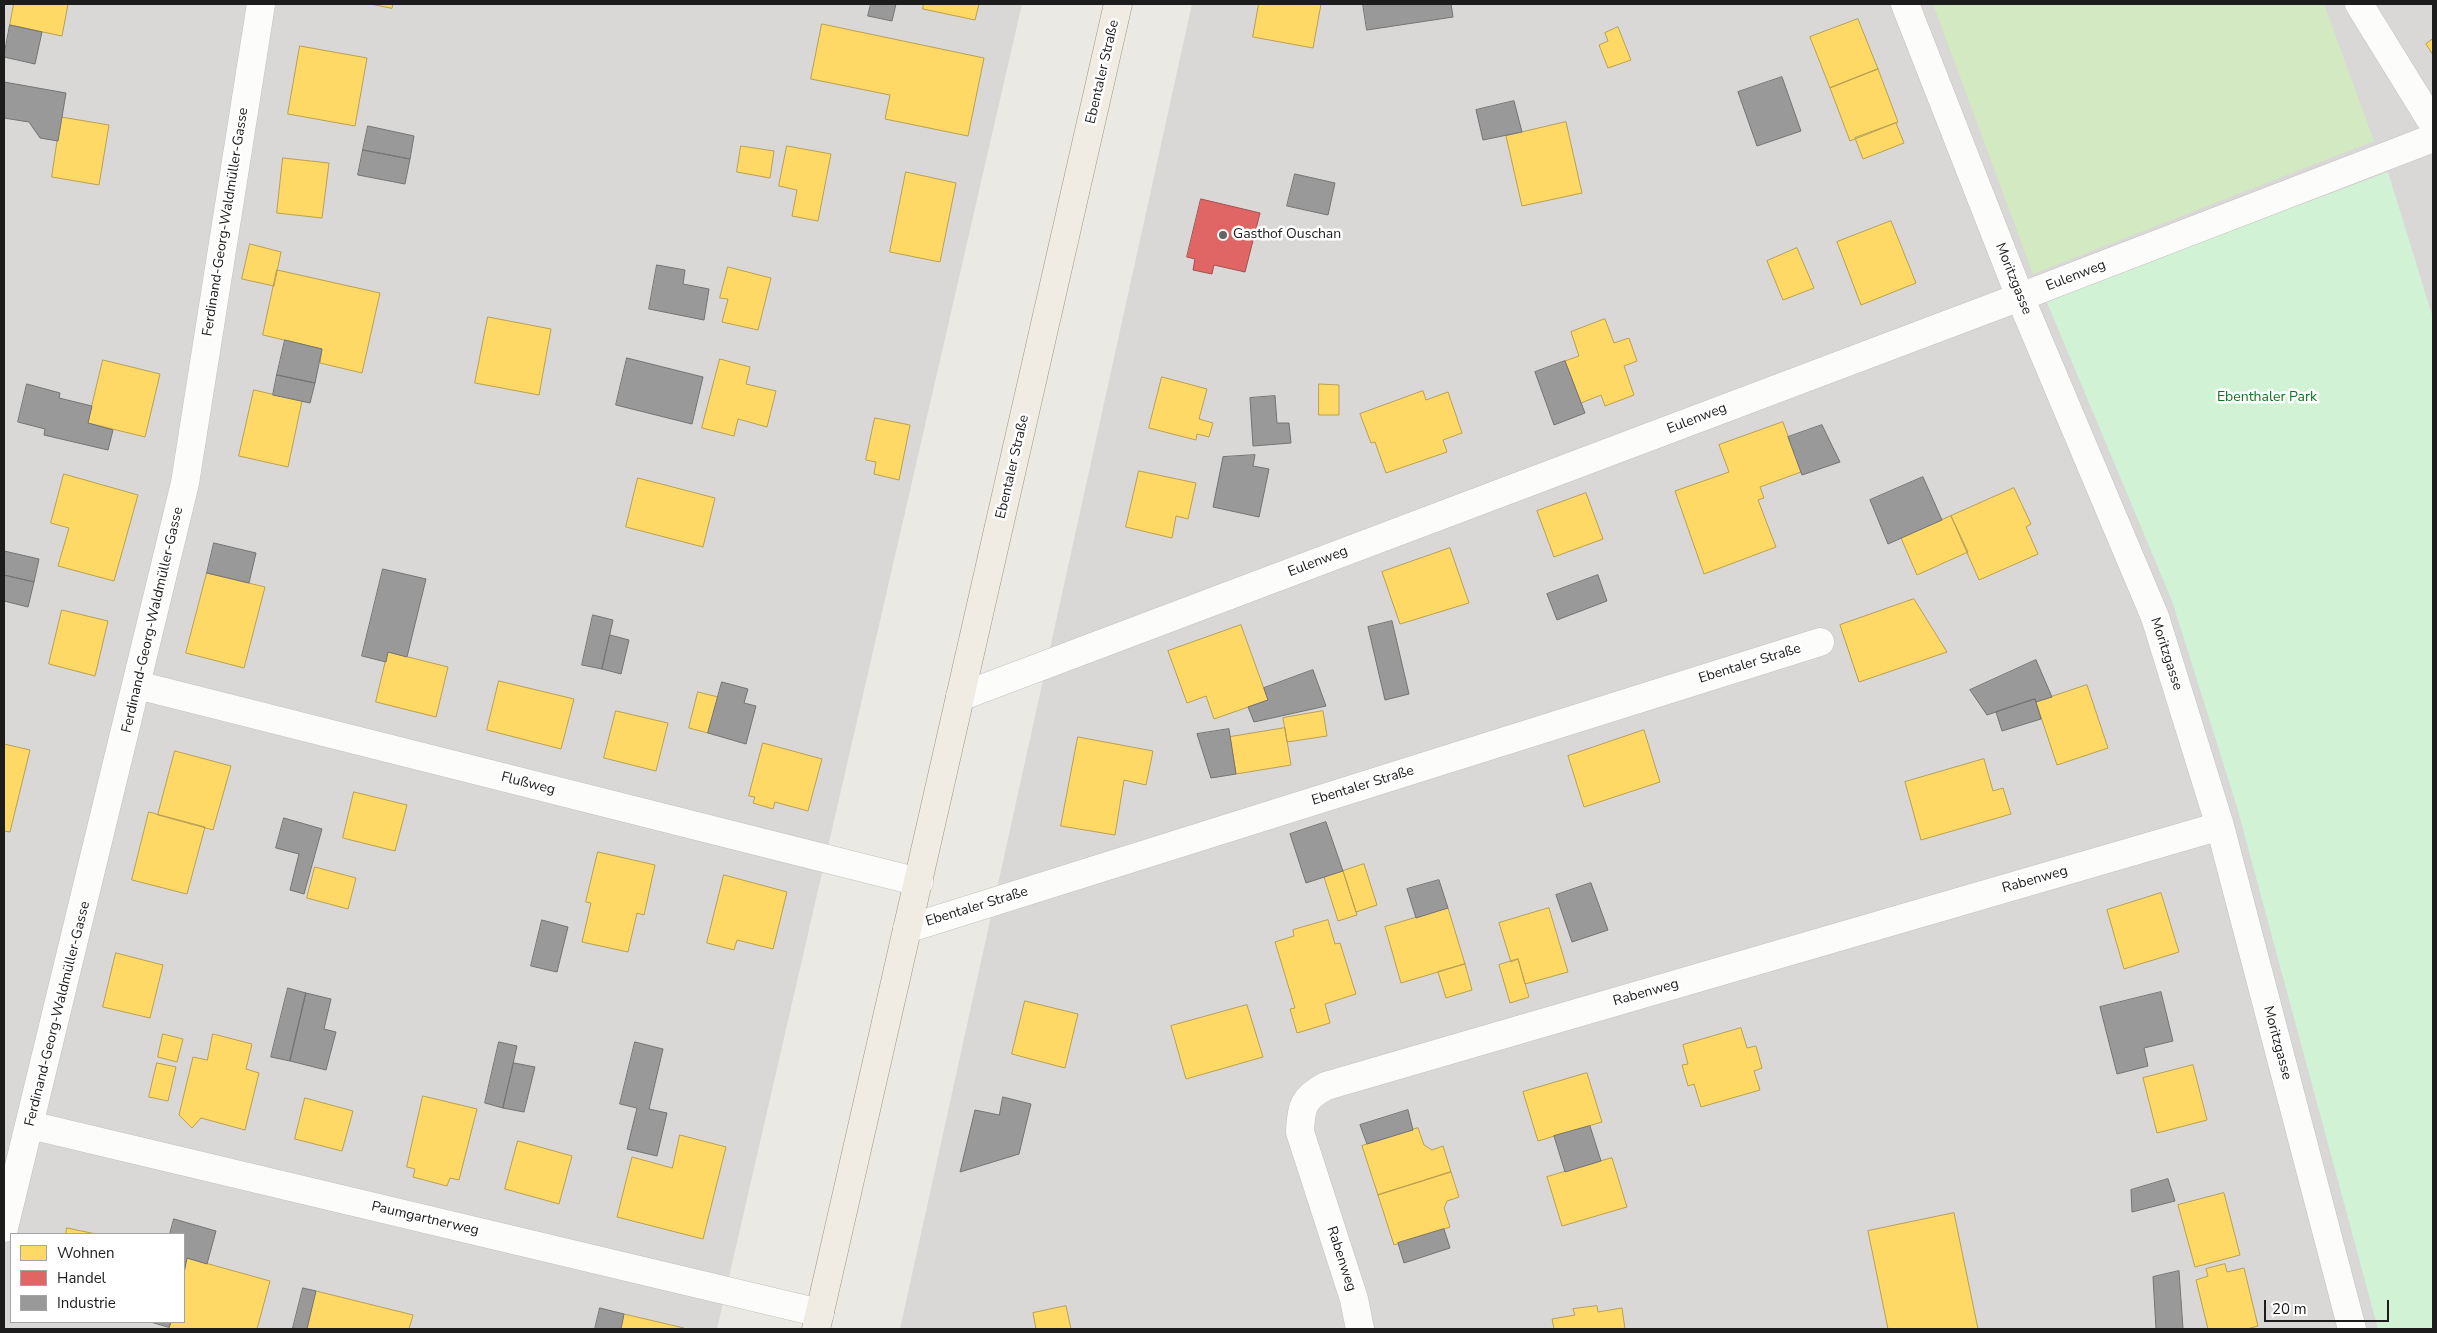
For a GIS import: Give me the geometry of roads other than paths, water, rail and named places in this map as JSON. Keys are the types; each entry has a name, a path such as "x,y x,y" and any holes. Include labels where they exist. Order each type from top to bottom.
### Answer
{"main road":[{"name":"Ebentaler Straße","path":"818,1321 1118,4"}],"street":[{"name":"Ferdinand-Georg-Waldmüller-Gasse","path":"5,1219 30,1126 185,483 261,4"},
{"name":"Moritzgasse","path":"1905,4 2020,297 2155,617 2220,826 2352,1329"},
{"path":"2359,4 2433,124"},
{"name":"Eulenweg","path":"960,697 2020,297 2433,138"},
{"name":"Ebentaler Straße","path":"907,929 1820,642"},
{"name":"Flußweg","path":"137,685 918,882"},
{"name":"Rabenweg","path":"1360,1329 1354,1299 1300,1132 1301,1113 1309,1095 1326,1086 2220,826"},
{"name":"Paumgartnerweg","path":"30,1126 818,1321"}],"place":[{"name":"Gasthof Ouschan","path":"1223,235"}],"park label":[{"name":"Ebenthaler Park","path":"2267,398"}]}
